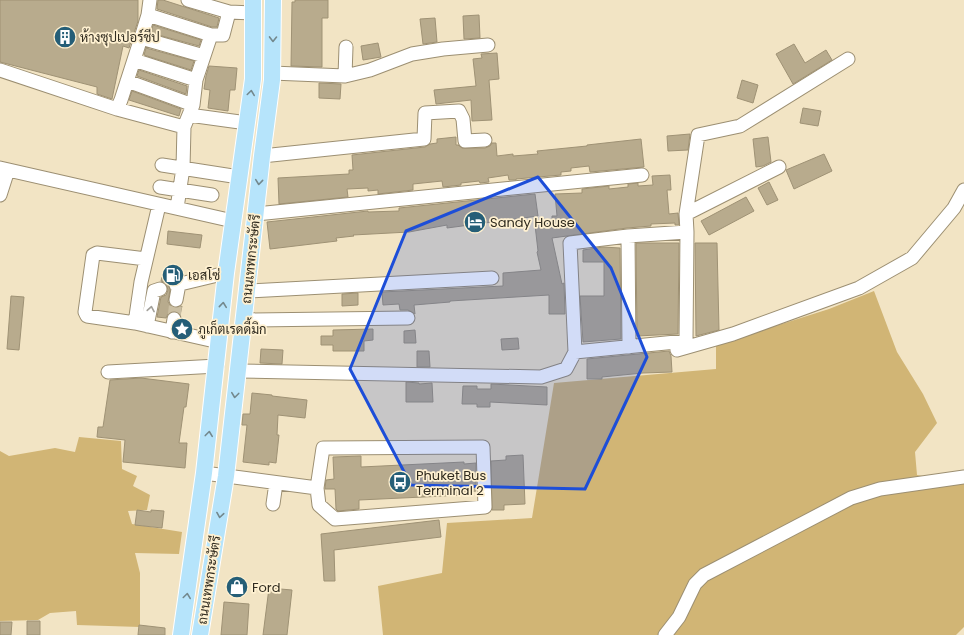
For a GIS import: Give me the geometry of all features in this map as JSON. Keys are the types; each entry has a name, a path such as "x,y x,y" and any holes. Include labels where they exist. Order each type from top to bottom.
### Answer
{"main road":[{"name":"ถนนเทพกระษัตรี","path":"200,635 226,476 248,291 272,73 273,0"},
{"name":"ถนนเทพกระษัตรี","path":"181,635 204,473 217,366 226,273 253,79 253,6"}],"street":[{"path":"117,108 141,38 148,15 150,0"},
{"path":"188,0 229,12 253,6"},
{"path":"148,15 211,35 223,36 229,12"},
{"path":"177,208 189,115 196,80 211,35"},
{"path":"141,38 204,56"},
{"path":"272,73 345,76 370,70 412,54 443,49 488,45"},
{"path":"345,76 346,47"},
{"path":"575,352 686,341 686,214 698,135 740,126 848,59"},
{"path":"134,60 196,80"},
{"path":"0,70 117,108 189,115 247,123"},
{"path":"127,81 189,115"},
{"path":"262,156 424,139 425,113 459,111 463,119 465,141 485,140"},
{"path":"162,165 239,177"},
{"path":"686,214 779,167"},
{"path":"0,195 4,169 233,221"},
{"path":"256,214 642,175"},
{"path":"160,187 212,195"},
{"path":"675,342 675,351 733,334 859,288 912,258 959,207 964,190"},
{"path":"141,324 141,282 159,205"},
{"path":"238,371 541,377 566,369 575,352 570,242 687,232"},
{"path":"628,236 629,347"},
{"path":"146,259 97,253 93,255 85,312 87,316 141,324 173,325 219,342"},
{"path":"176,300 177,284 226,273"},
{"path":"248,291 492,278"},
{"path":"141,324 154,291 160,288"},
{"path":"244,320 408,318"},
{"path":"108,372 217,366"},
{"path":"483,447 485,507 335,519 319,505 317,488 323,448 483,447"},
{"path":"204,473 317,488"},
{"path":"665,635 679,616 695,584 704,575 850,498 880,489 964,476"},
{"path":"273,504 276,483"}],"highlighted area":[{"path":"538,177 611,268 647,357 585,489 411,485 350,369 406,231"}],"shaded area":[{"path":"874,291 897,352 923,394 937,423 915,452 917,475 964,483 964,627 956,635 383,635 378,586 442,573 447,523 532,518 554,383 716,369 716,345 829,309"},
{"path":"79,437 121,441 122,469 137,476 133,486 150,495 147,510 128,511 132,524 182,532 179,554 135,553 140,573 140,627 77,625 76,611 50,613 38,620 0,621 0,451 9,456 55,448 75,452"}],"building":[{"name":"ห้างซุปเปอร์ชีป","path":"0,0 138,0 138,21 129,48 123,46 112,99 97,94 97,87 0,62"},
{"path":"158,0 163,0 219,18 217,27 212,27 157,9"},
{"path":"295,0 328,0 328,18 322,18 322,67 291,66 292,2 295,2"},
{"path":"479,15 480,38 464,39 463,16"},
{"path":"435,18 437,42 423,44 420,19"},
{"path":"153,25 201,40 199,46 151,33"},
{"path":"378,43 381,57 363,60 361,46"},
{"path":"794,44 805,63 826,50 832,60 793,84 776,54"},
{"path":"146,48 194,61 191,70 144,55"},
{"path":"497,53 499,79 489,80 492,120 472,121 471,100 436,104 434,90 476,86 473,59 482,58 481,54"},
{"path":"209,66 237,68 235,90 230,90 228,111 208,108 210,90 204,89"},
{"path":"139,70 187,86 186,94 137,76"},
{"path":"742,80 758,85 753,103 737,98"},
{"path":"319,83 341,84 340,99 319,98"},
{"path":"132,91 181,109 179,116 129,100"},
{"path":"803,108 821,111 818,126 800,123"},
{"path":"690,134 688,150 668,151 667,136"},
{"path":"456,137 456,145 462,148 485,148 490,146 492,143 496,143 497,156 513,154 513,156 538,154 537,151 641,139 644,167 590,172 589,166 571,168 571,171 561,172 561,175 516,180 509,180 508,175 488,178 489,182 480,183 479,181 443,187 442,181 413,184 413,190 378,194 378,190 368,191 368,188 347,189 348,197 279,204 278,178 349,174 349,170 353,170 352,155 425,147 430,144 437,143 437,139"},
{"path":"768,137 771,162 763,166 756,167 753,139"},
{"path":"824,154 832,171 794,189 786,170"},
{"path":"670,175 671,190 667,190 669,214 678,213 679,225 675,225 675,223 651,224 651,226 552,238 562,284 564,283 565,314 549,314 549,295 450,301 414,305 415,314 408,310 400,310 399,304 383,305 382,292 503,286 503,273 541,270 537,252 535,225 552,223 552,216 557,216 555,194 582,193 582,189 609,186 609,189 628,187 628,184 638,183 638,186 653,185 652,176"},
{"path":"769,182 778,200 767,205 758,188"},
{"path":"535,194 538,216 447,228 447,225 409,232 353,235 354,236 336,238 337,241 270,249 267,222 368,211 399,211 399,208"},
{"path":"746,197 754,211 709,235 701,221"},
{"path":"168,231 202,235 200,248 167,244"},
{"path":"636,243 679,243 678,334 637,336"},
{"path":"695,243 717,243 719,330 696,336"},
{"path":"603,247 620,248 621,339 583,342 580,296 604,296 604,262 583,262 583,250"},
{"path":"162,277 172,278 168,283 170,290 168,302 174,308 182,306 180,315 176,311 171,311 166,318 157,317 161,297 166,295 168,290 166,283 161,281"},
{"path":"358,293 358,305 342,306 342,294"},
{"path":"11,296 24,297 19,350 7,349"},
{"path":"373,329 373,340 364,341 364,351 333,351 333,345 321,345 321,336 333,336 333,330"},
{"path":"415,330 416,343 404,343 404,331"},
{"path":"518,338 519,349 502,350 501,339"},
{"path":"261,349 283,350 282,364 260,363"},
{"path":"417,351 429,351 430,367 417,367"},
{"path":"669,351 671,356 672,372 643,373 602,377 602,379 587,379 587,359"},
{"path":"141,378 189,384 179,443 187,443 185,468 123,462 125,440 97,437 98,427 103,427 110,380"},
{"path":"406,382 419,384 432,383 433,402 406,402"},
{"path":"491,384 547,387 547,405 490,402 490,407 477,407 477,404 462,404 463,386 477,386 477,389 491,389"},
{"path":"252,393 307,400 305,418 278,415 277,435 279,435 276,463 269,462 269,465 243,462 247,425 242,425 243,414 250,414"},
{"path":"523,455 525,504 504,505 504,510 492,510 491,461 506,460 506,456"},
{"name":"Phuket Bus Terminal 2","path":"361,456 361,467 464,462 464,464 476,463 476,491 466,492 466,495 359,500 359,509 338,511 336,509 335,489 325,489 326,480 334,479 333,457"},
{"path":"137,510 151,512 151,510 164,511 162,528 135,525"},
{"path":"439,520 441,537 334,550 335,581 324,581 321,534"},
{"path":"269,588 292,590 287,635 263,635"},
{"path":"224,602 249,604 247,635 221,635"},
{"path":"27,621 40,621 40,635 27,635"},
{"path":"0,622 12,622 11,635 0,635"},
{"path":"139,625 165,628 165,635 138,635"}],"tunnel":[{"path":"174,319 176,300"}],"place":[{"name":"ห้างซุปเปอร์ชีป","path":"65,37"},
{"name":"Sandy House","path":"475,222"},
{"name":"เอสโซ่","path":"173,275"},
{"name":"ภูเก็ตเรดดี้มิก","path":"182,329"},
{"name":"Phuket Bus Terminal 2","path":"400,482"},
{"name":"Ford","path":"237,587"}]}
